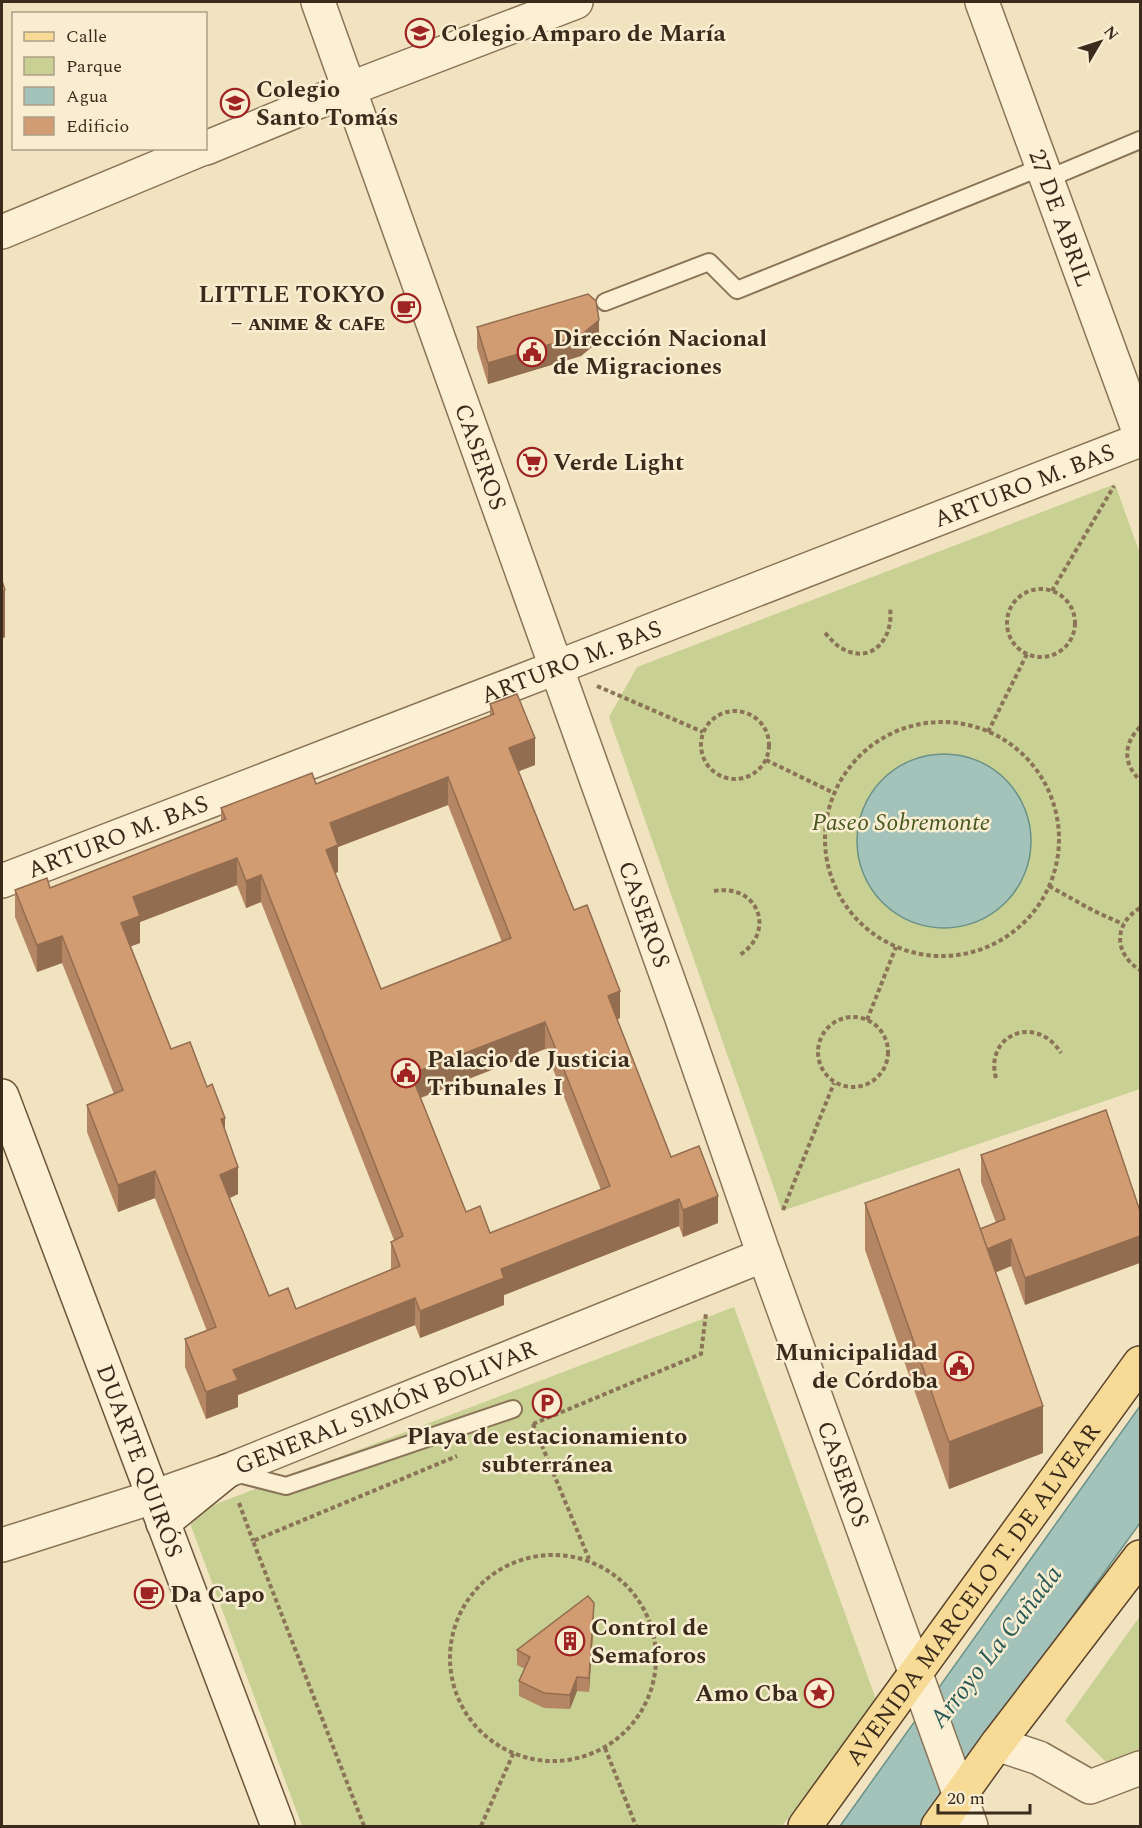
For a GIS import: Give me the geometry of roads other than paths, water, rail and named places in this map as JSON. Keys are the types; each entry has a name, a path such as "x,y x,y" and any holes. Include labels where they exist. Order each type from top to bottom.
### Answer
{"main road":[{"name":"AVENIDA MARCELO T. DE ALVEAR","path":"805,1827 1140,1363"},
{"path":"938,1827 1140,1557"}],"street":[{"name":"CASEROS","path":"318,2 764,1255 971,1827"},
{"path":"207,147 349,89 576,2"},
{"name":"27 DE ABRIL","path":"982,2 1140,434"},
{"path":"2,232 200,150"},
{"name":"ARTURO M. BAS","path":"2,881 1140,440"},
{"name":"DUARTE QUIRÓS","path":"2,1096 278,1827"},
{"name":"GENERAL SIMÓN BOLIVAR","path":"158,1510 227,1471 764,1255"},
{"path":"2,1545 158,1510"},
{"path":"998,1744 1039,1758 1090,1787 1140,1768"}],"lane":[{"path":"605,302 709,262 737,290 1045,173 1140,140"},
{"path":"227,1471 286,1486 513,1409"}],"water":[{"path":"944,754 977,760 1006,779 1025,808 1031,841 1025,874 1006,903 977,922 944,928 911,922 882,903 863,874 857,841 863,808 882,779 911,760"},
{"name":"Arroyo La Cañada","path":"1140,1406 1140,1523 921,1826 840,1826"}],"place":[{"name":"Colegio Amparo de María","path":"420,33"},
{"name":"Colegio Santo Tomás","path":"235,103"},
{"name":"LITTLE TOKYO – ᴀɴɪᴍᴇ & ᴄᴀꜰᴇ","path":"406,308"},
{"name":"Dirección Nacional de Migraciones","path":"532,352"},
{"name":"Verde Light","path":"532,462"},
{"name":"Palacio de Justicia Tribunales I","path":"406,1073"},
{"name":"Municipalidad de Córdoba","path":"959,1366"},
{"name":"Playa de estacionamiento subterránea","path":"547,1403"},
{"name":"Da Capo","path":"149,1594"},
{"name":"Control de Semaforos","path":"570,1641"},
{"name":"Amo Cba","path":"819,1693"}],"park label":[{"name":"Paseo Sobremonte","path":"901,822"}]}
